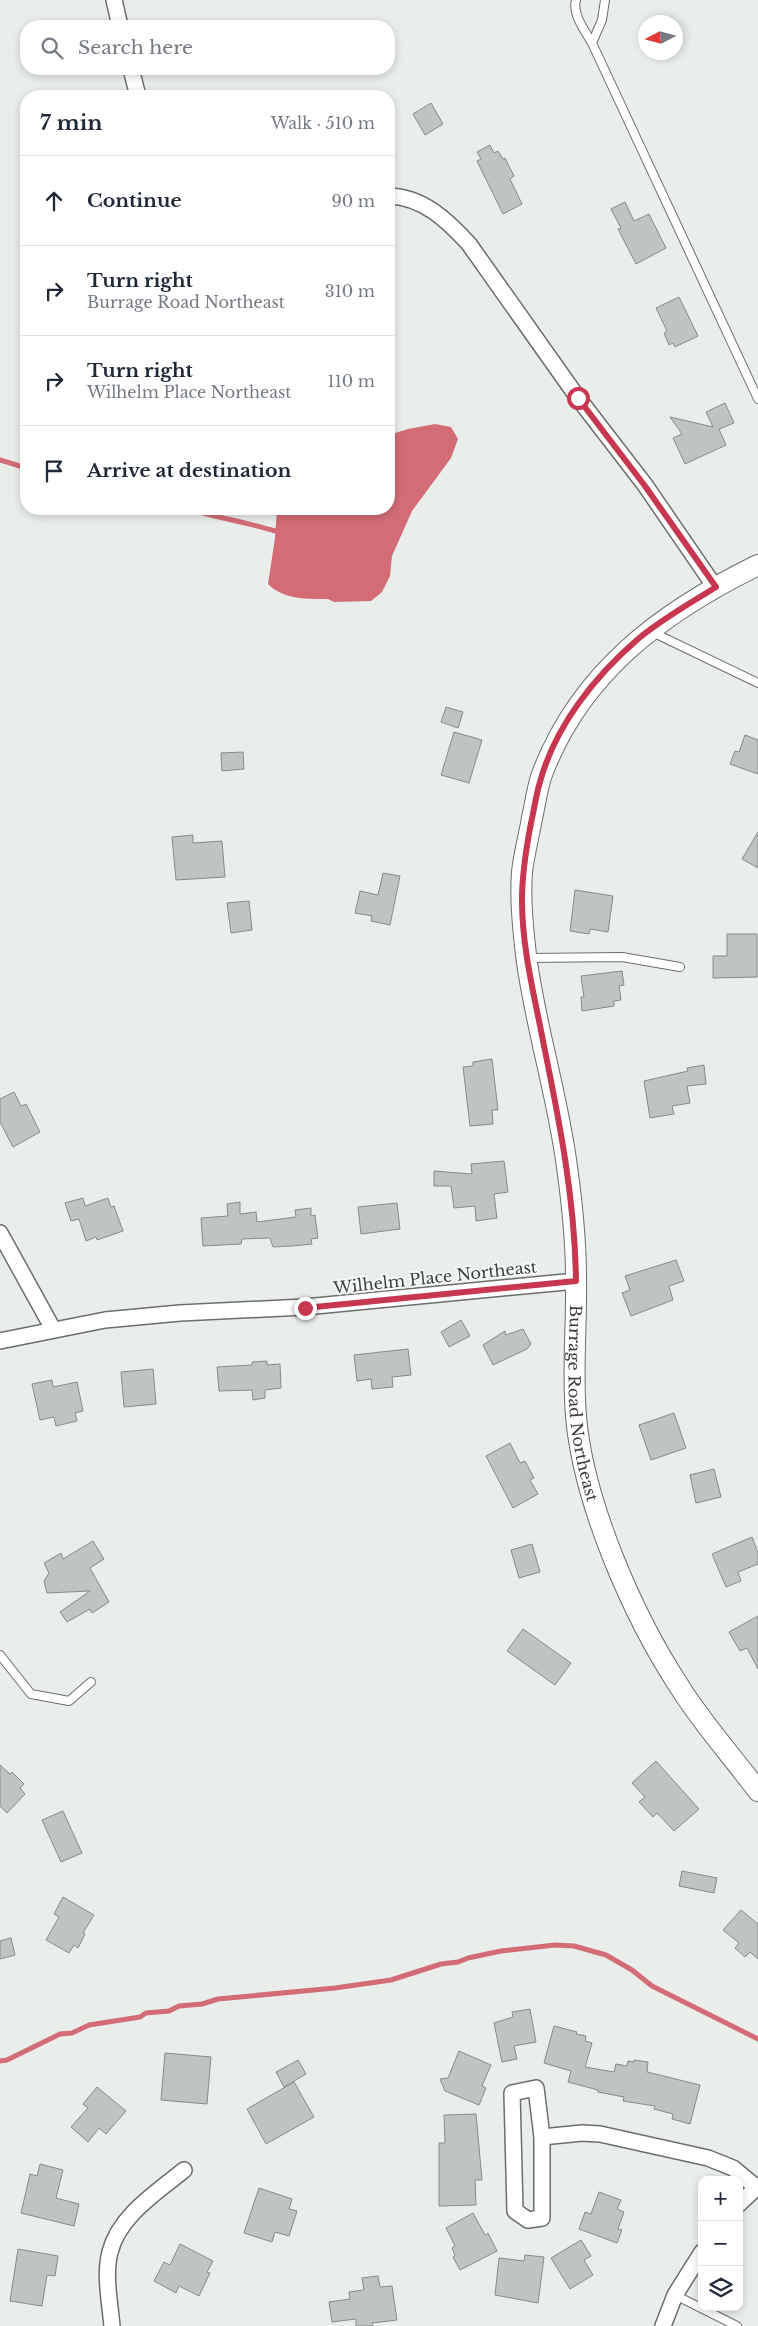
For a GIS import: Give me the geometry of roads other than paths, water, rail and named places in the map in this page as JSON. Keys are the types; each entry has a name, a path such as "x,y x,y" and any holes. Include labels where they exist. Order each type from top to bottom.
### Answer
{"street":[{"path":"114,0 119,20"},
{"path":"133,75 136,90"},
{"path":"395,196 428,206 450,223 469,244 578,398 645,486 716,587"},
{"name":"Burrage Road Northeast","path":"758,565 716,587 650,630 637,640 588,690 560,732 540,780 522,872 522,903 527,958 567,1165 576,1243 574,1351 577,1427 584,1466 602,1524 631,1599 652,1642 681,1689 758,1791"},
{"path":"0,1233 53,1329"},
{"name":"Wilhelm Place Northeast","path":"0,1341 106,1320 180,1313 305,1308 576,1281"},
{"path":"536,2088 542,2137 542,2218 528,2220 515,2211 512,2093 536,2088"},
{"path":"542,2137 582,2133 600,2134 708,2158 733,2168 757,2187 743,2200"},
{"path":"112,2326 108,2284 109,2254 112,2244 122,2226 137,2209 184,2170"},
{"path":"663,2326 676,2295 698,2259"}],"lane":[{"path":"576,0 575,4 582,26 592,42 758,398"},
{"path":"592,42 602,20 605,0"},
{"path":"650,630 758,683"},
{"path":"527,958 622,957 680,966"},
{"path":"0,1655 31,1694 69,1702 91,1682"},
{"path":"676,2295 738,2326"}],"waterway":[{"path":"0,460 20,466"},
{"path":"211,515 275,531 279,530"},
{"path":"0,2061 7,2060 60,2034 72,2033 89,2025 140,2017 146,2013 169,2011 179,2006 202,2004 218,1999 335,1988 391,1980 441,1964 458,1962 468,1958 501,1951 555,1945 574,1946 606,1955 632,1970 652,1986 758,2039"}]}
